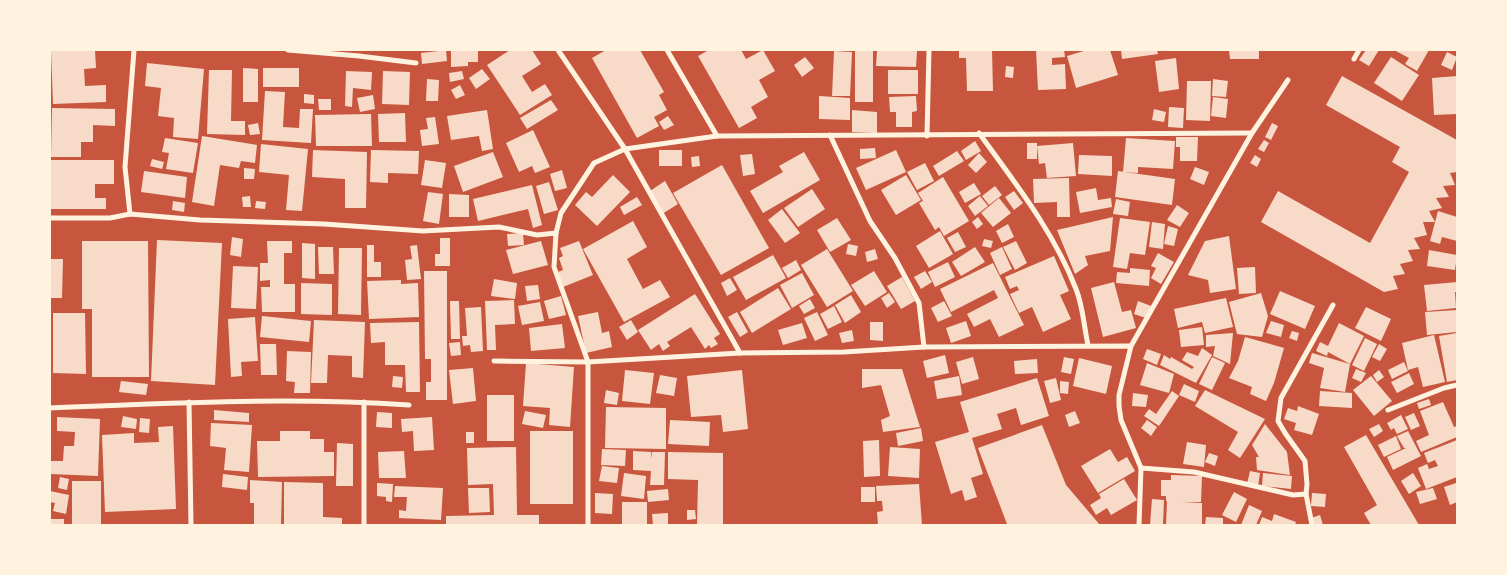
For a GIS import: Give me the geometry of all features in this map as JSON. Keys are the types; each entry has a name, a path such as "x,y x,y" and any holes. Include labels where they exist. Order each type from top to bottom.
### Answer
{"street":[{"path":"130,214 125,167 134,50"},
{"path":"288,50 416,63"},
{"path":"558,50 625,149 740,353"},
{"path":"668,50 717,136"},
{"path":"927,136 930,50"},
{"path":"1354,59 1359,50"},
{"path":"1140,525 1140,468 1121,420 1119,406 1131,346 1252,133 1288,80"},
{"path":"588,525 588,362 554,267 556,234 561,213 594,163 625,149 717,136 1252,133"},
{"path":"979,134 1034,210 1058,248 1077,291 1088,345"},
{"path":"830,136 870,221 894,258 919,303 924,347"},
{"path":"50,218 110,218 130,214 200,220 324,224 423,231 499,227 537,235 556,234"},
{"path":"1312,525 1306,494 1305,461 1278,421 1280,398 1333,305"},
{"path":"494,361 588,362 740,353 844,352 924,347 1131,346"},
{"path":"1388,410 1444,388 1457,385"},
{"path":"189,402 191,525"},
{"path":"50,408 189,402 364,402 409,405"},
{"path":"364,402 364,525"},
{"path":"1140,468 1194,472 1293,495 1306,494"}],"building":[{"path":"95,50 96,68 84,69 85,86 106,85 106,102 53,104 51,51"},
{"path":"446,50 447,61 422,64 421,53"},
{"path":"451,50 478,50 478,62 468,62 468,66 451,67"},
{"path":"510,50 532,50 541,64 522,76 532,92 545,84 552,95 520,115 487,65"},
{"path":"606,50 640,50 664,92 659,95 667,110 654,117 659,126 637,138 592,58"},
{"path":"709,50 741,50 746,59 763,50 775,71 759,80 768,97 751,107 757,118 739,128 698,56"},
{"path":"855,50 873,51 873,102 855,102"},
{"path":"959,50 992,50 993,91 967,91 966,58 959,58"},
{"path":"1036,50 1064,50 1065,57 1052,58 1052,65 1065,64 1066,89 1038,90"},
{"path":"1087,50 1110,50 1118,75 1076,88 1067,56"},
{"path":"1121,50 1157,50 1158,54 1122,59"},
{"path":"1229,50 1259,50 1259,59 1230,59"},
{"path":"1366,50 1379,50 1369,66 1359,60"},
{"path":"1394,50 1429,50 1417,71 1405,64 1409,58"},
{"path":"834,51 852,52 850,96 832,96"},
{"path":"877,51 917,51 916,67 876,66"},
{"path":"1447,52 1457,57 1452,70 1441,65"},
{"path":"805,57 814,68 802,77 794,65"},
{"path":"1391,57 1419,75 1402,101 1374,83"},
{"path":"1176,58 1179,89 1159,92 1155,61"},
{"path":"147,63 204,69 198,139 173,137 174,118 158,116 161,88 145,86"},
{"path":"1006,66 1014,67 1013,78 1005,77"},
{"path":"243,68 258,69 258,102 243,102"},
{"path":"263,68 299,68 299,87 263,87"},
{"path":"482,69 490,79 476,89 469,78"},
{"path":"209,70 232,70 231,121 245,121 245,135 207,134"},
{"path":"888,70 918,70 918,94 888,94"},
{"path":"346,71 372,72 371,90 353,88 352,107 345,106"},
{"path":"383,71 410,72 409,105 382,104"},
{"path":"462,71 464,79 450,82 449,73"},
{"path":"1342,76 1457,140 1457,172 1450,173 1455,185 1443,186 1449,197 1436,198 1442,208 1429,211 1435,222 1423,222 1427,235 1414,238 1420,249 1408,250 1413,261 1400,264 1405,274 1393,276 1398,289 1384,292 1261,222 1278,191 1370,243 1409,172 1392,162 1400,147 1326,105"},
{"path":"1457,76 1457,114 1434,115 1432,78"},
{"path":"427,79 439,80 438,101 426,101"},
{"path":"1213,79 1228,81 1226,97 1212,96"},
{"path":"1187,81 1211,81 1210,121 1186,120"},
{"path":"460,85 465,95 456,99 451,90"},
{"path":"265,91 285,92 283,127 299,128 300,109 313,109 311,143 262,140"},
{"path":"304,94 314,95 314,104 304,103"},
{"path":"373,95 375,109 360,112 357,98"},
{"path":"819,96 850,98 850,120 819,119"},
{"path":"916,96 917,111 912,112 912,127 896,127 896,112 890,112 889,97"},
{"path":"1213,97 1228,99 1226,118 1211,116"},
{"path":"318,99 331,99 331,110 319,110"},
{"path":"551,100 558,110 527,129 520,118"},
{"path":"1169,107 1184,108 1183,128 1168,127"},
{"path":"52,108 115,109 115,126 93,125 93,142 81,142 81,157 51,157"},
{"path":"1154,109 1166,112 1164,122 1152,120"},
{"path":"487,110 493,149 482,151 479,136 451,140 447,116"},
{"path":"852,110 877,112 877,133 852,132"},
{"path":"405,113 406,142 379,142 378,114"},
{"path":"371,114 372,146 316,146 315,115"},
{"path":"668,116 674,125 664,130 659,122"},
{"path":"435,117 439,144 422,146 420,130 428,129 426,118"},
{"path":"258,123 260,134 250,135 248,125"},
{"path":"1272,123 1278,126 1271,140 1265,137"},
{"path":"533,130 550,167 535,173 532,166 519,172 506,143"},
{"path":"202,136 257,145 255,163 241,161 239,168 220,165 214,206 192,202"},
{"path":"1176,137 1198,137 1197,161 1180,161 1180,147 1176,147"},
{"path":"165,138 198,143 193,173 166,169 169,153 162,152"},
{"path":"1126,138 1175,141 1173,169 1138,167 1138,173 1123,172"},
{"path":"1264,140 1269,143 1264,152 1258,149"},
{"path":"975,141 981,151 966,160 961,151"},
{"path":"1027,143 1037,143 1037,159 1027,159"},
{"path":"1073,143 1076,176 1047,178 1045,163 1039,164 1037,146"},
{"path":"261,144 308,149 302,211 286,210 289,175 259,172"},
{"path":"875,148 876,158 860,159 860,149"},
{"path":"313,150 367,152 366,208 345,208 345,179 312,177"},
{"path":"371,150 419,151 418,174 388,173 388,183 370,182"},
{"path":"659,150 682,150 682,166 659,166"},
{"path":"896,150 906,172 866,190 856,168"},
{"path":"957,151 964,161 939,176 933,166"},
{"path":"493,152 503,177 463,192 454,166"},
{"path":"804,152 820,180 763,213 750,191 783,172 779,166"},
{"path":"979,153 987,162 976,173 968,165"},
{"path":"752,154 755,174 743,176 740,155"},
{"path":"1079,155 1112,156 1112,176 1078,174"},
{"path":"1255,155 1261,159 1257,167 1250,163"},
{"path":"699,156 700,166 692,167 691,157"},
{"path":"152,159 164,162 162,169 150,166"},
{"path":"50,160 114,160 114,184 95,184 95,198 106,198 106,209 50,209"},
{"path":"425,160 446,163 442,188 421,185"},
{"path":"925,163 934,181 917,190 907,172"},
{"path":"722,165 769,248 721,275 673,193"},
{"path":"1195,167 1209,172 1204,185 1190,179"},
{"path":"244,168 255,169 254,179 244,179"},
{"path":"562,170 567,188 555,191 550,174"},
{"path":"144,171 187,177 185,198 141,192"},
{"path":"1118,171 1175,179 1172,205 1115,197"},
{"path":"613,175 630,192 597,226 575,205 586,192 592,197"},
{"path":"906,175 921,200 896,215 881,190"},
{"path":"943,177 969,221 944,236 939,227 935,230 919,203 923,201 918,193"},
{"path":"1069,178 1070,217 1057,217 1057,202 1034,203 1033,179"},
{"path":"665,181 678,204 662,214 650,191"},
{"path":"549,182 558,210 544,214 536,186"},
{"path":"974,183 981,194 965,203 959,192"},
{"path":"532,185 542,225 533,228 528,209 478,221 473,199"},
{"path":"995,186 1002,195 989,205 982,196"},
{"path":"1096,188 1098,200 1111,198 1112,207 1080,213 1076,192"},
{"path":"812,189 825,209 798,227 784,208"},
{"path":"1014,191 1023,203 1014,210 1005,197"},
{"path":"428,192 443,194 439,224 423,221"},
{"path":"449,194 469,195 469,217 449,217"},
{"path":"250,196 251,207 243,207 242,197"},
{"path":"980,196 988,206 975,216 968,206"},
{"path":"637,197 642,205 624,215 620,207"},
{"path":"999,198 1011,213 993,227 981,213"},
{"path":"1116,199 1130,202 1128,216 1113,214"},
{"path":"173,201 185,203 184,212 172,210"},
{"path":"256,201 266,202 265,209 255,208"},
{"path":"1177,205 1189,213 1180,227 1167,220"},
{"path":"782,209 800,233 785,243 768,220"},
{"path":"1438,211 1457,217 1457,241 1442,237 1440,244 1430,241"},
{"path":"978,217 983,224 977,229 972,222"},
{"path":"1113,217 1110,251 1085,256 1088,265 1075,274 1057,230"},
{"path":"837,218 851,240 830,252 817,230"},
{"path":"1120,218 1150,222 1145,255 1130,253 1127,269 1113,267"},
{"path":"633,221 647,247 627,259 643,289 660,280 670,297 624,322 583,249"},
{"path":"1152,222 1165,224 1163,249 1149,247"},
{"path":"1008,224 1014,237 1002,243 996,231"},
{"path":"1168,226 1178,229 1174,246 1164,244"},
{"path":"940,231 953,254 929,268 916,246"},
{"path":"958,232 966,247 955,252 947,238"},
{"path":"523,233 524,245 508,246 507,234"},
{"path":"1229,236 1236,289 1210,293 1208,280 1188,275 1205,241"},
{"path":"232,237 243,239 241,257 230,255"},
{"path":"440,238 450,238 450,266 435,266 435,254 440,254"},
{"path":"984,239 993,241 991,248 982,246"},
{"path":"157,240 222,243 215,385 151,381"},
{"path":"82,241 148,241 149,377 92,377 92,309 82,309"},
{"path":"267,241 292,241 292,253 284,253 284,284 295,284 295,312 262,312 261,287 270,287 270,280 260,281 260,263 268,263"},
{"path":"541,241 548,265 513,274 506,250"},
{"path":"579,241 593,275 563,287 558,272 563,270 559,258 563,256 560,248"},
{"path":"1016,241 1027,263 1015,270 1003,247"},
{"path":"302,243 315,244 315,279 302,278"},
{"path":"848,244 858,246 856,256 846,254"},
{"path":"367,245 374,245 374,262 381,262 381,277 367,277"},
{"path":"417,245 421,279 407,280 405,260 412,259 410,246"},
{"path":"318,247 333,247 334,274 319,274"},
{"path":"975,247 985,262 961,276 952,262"},
{"path":"1002,247 1012,269 1000,275 990,253"},
{"path":"339,248 362,248 361,315 338,314"},
{"path":"827,249 853,291 827,307 801,265"},
{"path":"875,249 878,259 867,262 865,252"},
{"path":"1429,250 1457,255 1455,270 1427,266"},
{"path":"1158,253 1174,262 1161,284 1151,278 1156,268 1151,266"},
{"path":"773,255 786,278 746,300 733,277"},
{"path":"1054,256 1069,291 1060,295 1071,319 1043,332 1032,307 1019,313 1010,294 1019,290 1017,286 1010,289 1005,277"},
{"path":"50,259 63,259 62,298 50,298"},
{"path":"796,260 801,270 788,278 782,268"},
{"path":"948,262 955,277 935,287 928,272"},
{"path":"993,263 1024,325 999,337 990,319 974,327 967,314 998,298 994,290 951,312 940,289"},
{"path":"233,266 258,267 256,309 231,308"},
{"path":"1255,267 1256,293 1239,294 1237,268"},
{"path":"1130,268 1150,270 1149,286 1116,283 1117,272 1130,273"},
{"path":"424,271 447,271 447,400 426,400 426,382 431,382 431,359 425,359"},
{"path":"874,271 887,292 865,306 851,285"},
{"path":"925,271 932,282 921,289 914,277"},
{"path":"802,273 814,295 792,308 780,285"},
{"path":"902,277 915,301 901,309 887,286"},
{"path":"730,278 737,290 727,296 721,283"},
{"path":"494,279 517,283 515,299 491,296"},
{"path":"401,280 401,284 418,283 419,317 369,319 367,281"},
{"path":"1114,282 1122,312 1131,310 1136,328 1103,337 1091,288"},
{"path":"1457,282 1457,292 1455,292 1456,308 1427,311 1424,285"},
{"path":"301,283 332,284 332,315 301,314"},
{"path":"538,285 540,299 527,301 525,286"},
{"path":"778,288 791,309 752,333 740,312"},
{"path":"1280,291 1315,306 1305,329 1270,314"},
{"path":"889,293 895,302 887,308 881,298"},
{"path":"1261,293 1268,316 1262,337 1237,334 1229,302"},
{"path":"695,294 720,334 714,338 718,344 711,348 709,345 705,349 691,327 667,342 670,346 663,351 659,344 651,350 638,330"},
{"path":"851,295 861,312 845,323 835,305"},
{"path":"561,296 566,315 549,319 544,301"},
{"path":"1226,298 1233,327 1205,333 1202,322 1178,328 1174,309"},
{"path":"810,299 815,308 804,314 799,306"},
{"path":"514,300 515,324 495,325 496,350 487,350 485,301"},
{"path":"450,301 459,301 460,339 451,339"},
{"path":"944,301 952,316 938,322 931,308"},
{"path":"1138,301 1151,306 1146,318 1134,314"},
{"path":"540,302 544,321 522,325 518,306"},
{"path":"834,306 842,322 828,329 820,314"},
{"path":"481,307 483,351 471,352 470,345 463,346 462,336 467,336 465,308"},
{"path":"1366,307 1391,319 1381,341 1355,328"},
{"path":"1457,310 1457,332 1427,335 1425,312"},
{"path":"598,312 602,333 609,331 612,347 586,353 578,316"},
{"path":"737,312 748,332 740,337 728,317"},
{"path":"817,312 828,335 815,341 804,318"},
{"path":"53,313 85,313 86,374 53,373"},
{"path":"262,316 311,321 309,342 260,337"},
{"path":"255,317 258,361 241,362 242,376 231,377 228,319"},
{"path":"314,320 365,322 363,378 352,377 352,356 328,355 327,383 311,383"},
{"path":"631,320 638,332 627,340 619,327"},
{"path":"966,321 971,336 951,343 946,328"},
{"path":"1271,321 1284,325 1281,337 1266,333"},
{"path":"419,322 420,392 406,392 405,365 385,365 385,342 371,343 370,323"},
{"path":"870,322 883,322 883,341 870,340"},
{"path":"802,323 807,338 783,345 778,330"},
{"path":"1339,323 1364,336 1350,364 1328,352 1327,356 1316,351 1320,342 1328,346"},
{"path":"562,324 565,348 531,351 529,328"},
{"path":"1202,327 1204,345 1181,347 1179,330"},
{"path":"852,330 854,341 842,343 839,333"},
{"path":"1292,331 1299,333 1297,341 1289,338"},
{"path":"1233,333 1230,364 1213,356 1215,346 1206,347 1206,335"},
{"path":"1457,333 1457,380 1447,382 1439,336"},
{"path":"1434,335 1445,382 1423,387 1418,367 1408,370 1402,343"},
{"path":"1245,337 1284,348 1274,383 1266,401 1250,394 1252,387 1229,378 1238,361"},
{"path":"1365,338 1377,344 1364,371 1352,365"},
{"path":"460,342 461,355 451,356 449,343"},
{"path":"260,344 276,344 277,375 261,375"},
{"path":"1379,344 1387,349 1380,361 1372,357"},
{"path":"1202,348 1212,355 1196,383 1160,365 1164,355 1192,369 1194,367 1182,360 1187,352 1198,356"},
{"path":"1147,349 1161,354 1157,365 1143,359"},
{"path":"287,351 311,352 310,393 294,393 295,382 286,381"},
{"path":"1312,353 1350,364 1345,392 1320,388 1324,368 1309,363"},
{"path":"945,355 949,373 927,378 923,361"},
{"path":"973,357 979,379 962,384 956,362"},
{"path":"1064,357 1074,359 1071,374 1061,372"},
{"path":"1212,357 1225,363 1212,390 1199,384"},
{"path":"1079,358 1112,366 1106,394 1073,386"},
{"path":"1037,359 1038,373 1015,374 1014,361"},
{"path":"1404,362 1408,371 1392,379 1388,370"},
{"path":"526,363 574,367 570,427 549,425 550,408 523,406"},
{"path":"1147,363 1174,374 1169,393 1140,385"},
{"path":"473,368 476,401 453,404 449,370"},
{"path":"862,369 902,369 920,427 883,432 881,420 890,416 881,385 862,388"},
{"path":"1356,369 1366,373 1361,382 1352,378"},
{"path":"625,370 654,373 650,404 622,401"},
{"path":"742,370 748,429 723,432 721,415 691,417 687,376"},
{"path":"1379,370 1384,377 1377,382 1373,375"},
{"path":"1409,373 1414,384 1397,393 1391,382"},
{"path":"660,375 677,378 674,396 656,393"},
{"path":"393,376 403,377 402,388 392,387"},
{"path":"959,376 962,395 937,399 934,381"},
{"path":"1371,376 1392,401 1374,416 1353,390"},
{"path":"1037,378 1049,416 1021,425 1016,408 997,414 1002,429 972,438 983,474 971,478 977,497 965,501 962,490 951,494 935,442 969,432 960,402"},
{"path":"1056,378 1061,400 1050,403 1044,381"},
{"path":"121,381 148,384 146,395 119,392"},
{"path":"1060,381 1069,382 1068,394 1060,393"},
{"path":"1184,384 1199,391 1195,402 1179,395"},
{"path":"606,390 619,393 617,405 604,403"},
{"path":"1205,390 1265,419 1240,458 1228,450 1238,432 1195,406"},
{"path":"1172,391 1179,396 1159,426 1144,416 1149,409 1156,414"},
{"path":"1320,391 1352,393 1352,408 1319,406"},
{"path":"1133,393 1148,395 1146,407 1132,406"},
{"path":"487,395 514,395 514,441 487,441"},
{"path":"1429,399 1431,405 1419,409 1417,403"},
{"path":"1443,402 1454,427 1457,426 1457,437 1421,452 1416,441 1429,435 1420,411"},
{"path":"1298,406 1319,414 1312,435 1294,430 1296,423 1284,419 1288,408 1297,411"},
{"path":"606,407 666,408 666,449 605,448"},
{"path":"214,410 249,413 249,422 214,420"},
{"path":"525,411 546,415 543,428 522,424"},
{"path":"1075,411 1080,423 1069,427 1065,415"},
{"path":"377,412 392,413 392,428 376,427"},
{"path":"1414,413 1420,426 1411,430 1405,417"},
{"path":"1401,415 1408,429 1397,434 1394,428 1391,430 1387,423"},
{"path":"123,416 137,419 136,429 121,427"},
{"path":"57,417 100,419 98,476 50,474 50,461 63,461 64,446 74,446 75,432 57,431"},
{"path":"432,417 434,450 414,451 413,431 402,432 401,419"},
{"path":"140,418 150,419 149,433 139,432"},
{"path":"670,420 710,422 709,446 668,444"},
{"path":"1147,420 1157,427 1151,436 1141,428"},
{"path":"211,423 252,425 249,472 224,470 226,448 210,446"},
{"path":"1265,424 1287,452 1290,475 1257,470 1256,457 1259,457 1252,445"},
{"path":"1379,424 1383,431 1374,437 1369,429"},
{"path":"1042,425 1066,485 1100,525 1007,524 978,448"},
{"path":"173,426 176,509 105,512 102,435 134,433 134,443 159,442 158,427"},
{"path":"921,428 923,441 898,446 896,433"},
{"path":"280,431 310,431 310,439 324,439 324,452 334,452 334,476 258,477 257,441 280,441"},
{"path":"530,431 573,431 573,504 530,504"},
{"path":"1408,431 1421,456 1393,470 1387,457 1406,448 1404,448 1397,436"},
{"path":"466,432 474,432 474,443 466,443"},
{"path":"1366,435 1419,525 1371,525 1364,513 1377,505 1344,447"},
{"path":"1396,436 1401,449 1384,457 1378,445"},
{"path":"879,440 880,476 864,477 863,441"},
{"path":"1457,440 1457,477 1426,489 1418,468 1427,464 1429,469 1438,466 1435,460 1428,463 1424,453"},
{"path":"1187,442 1206,445 1204,467 1183,464"},
{"path":"337,443 353,444 353,486 336,486"},
{"path":"516,447 517,515 539,515 539,525 446,525 446,516 494,515 493,484 468,485 467,448"},
{"path":"890,447 920,449 919,478 888,476"},
{"path":"602,449 626,450 625,466 601,465"},
{"path":"1110,449 1118,462 1127,457 1135,471 1098,493 1081,466"},
{"path":"404,451 406,478 379,478 378,452"},
{"path":"633,451 651,452 651,459 652,452 665,452 664,485 650,485 651,471 633,470"},
{"path":"668,452 723,453 723,525 697,525 698,480 668,479"},
{"path":"1209,453 1218,456 1215,466 1205,462"},
{"path":"602,466 619,468 617,483 599,481"},
{"path":"1250,471 1260,473 1258,486 1247,484"},
{"path":"624,473 646,476 644,499 621,496"},
{"path":"1263,473 1292,476 1291,489 1262,486"},
{"path":"1413,473 1421,486 1409,494 1401,481"},
{"path":"223,474 248,477 247,490 222,487"},
{"path":"1171,475 1202,476 1201,502 1182,502 1202,503 1202,525 1166,525 1167,501 1166,496 1161,496 1161,480 1171,480"},
{"path":"60,477 69,479 67,490 58,488"},
{"path":"1124,479 1137,500 1111,515 1107,508 1096,515 1090,505 1101,498 1099,494"},
{"path":"250,480 282,482 281,525 254,525 254,503 250,503"},
{"path":"72,481 101,481 101,525 72,525"},
{"path":"284,482 323,483 323,517 342,518 342,525 284,525"},
{"path":"377,483 393,484 392,502 386,501 386,497 377,496"},
{"path":"1456,483 1457,502 1450,505 1444,487"},
{"path":"919,484 922,525 878,525 877,512 883,511 882,501 877,501 876,486"},
{"path":"395,486 443,488 441,520 399,518 399,510 406,511 407,497 394,497"},
{"path":"861,487 875,487 875,502 861,502"},
{"path":"468,488 489,488 490,512 469,513"},
{"path":"1433,488 1437,499 1420,504 1416,492"},
{"path":"668,489 669,500 648,502 647,491"},
{"path":"50,491 69,495 66,514 53,511 55,503 50,502"},
{"path":"1234,492 1247,499 1236,522 1222,515"},
{"path":"595,493 613,494 612,514 595,513"},
{"path":"1312,493 1326,494 1325,507 1311,506"},
{"path":"1152,499 1164,500 1163,525 1150,525"},
{"path":"622,502 647,502 647,525 622,525"},
{"path":"1249,505 1262,511 1256,525 1241,525"},
{"path":"687,510 695,510 696,519 687,520"},
{"path":"668,513 668,525 653,525 652,514"},
{"path":"1274,514 1296,522 1295,525 1259,525 1262,517 1272,521"},
{"path":"1320,515 1323,525 1313,525 1311,518"},
{"path":"1206,517 1223,518 1223,525 1205,525"},
{"path":"50,519 64,519 64,525 50,525"}]}
